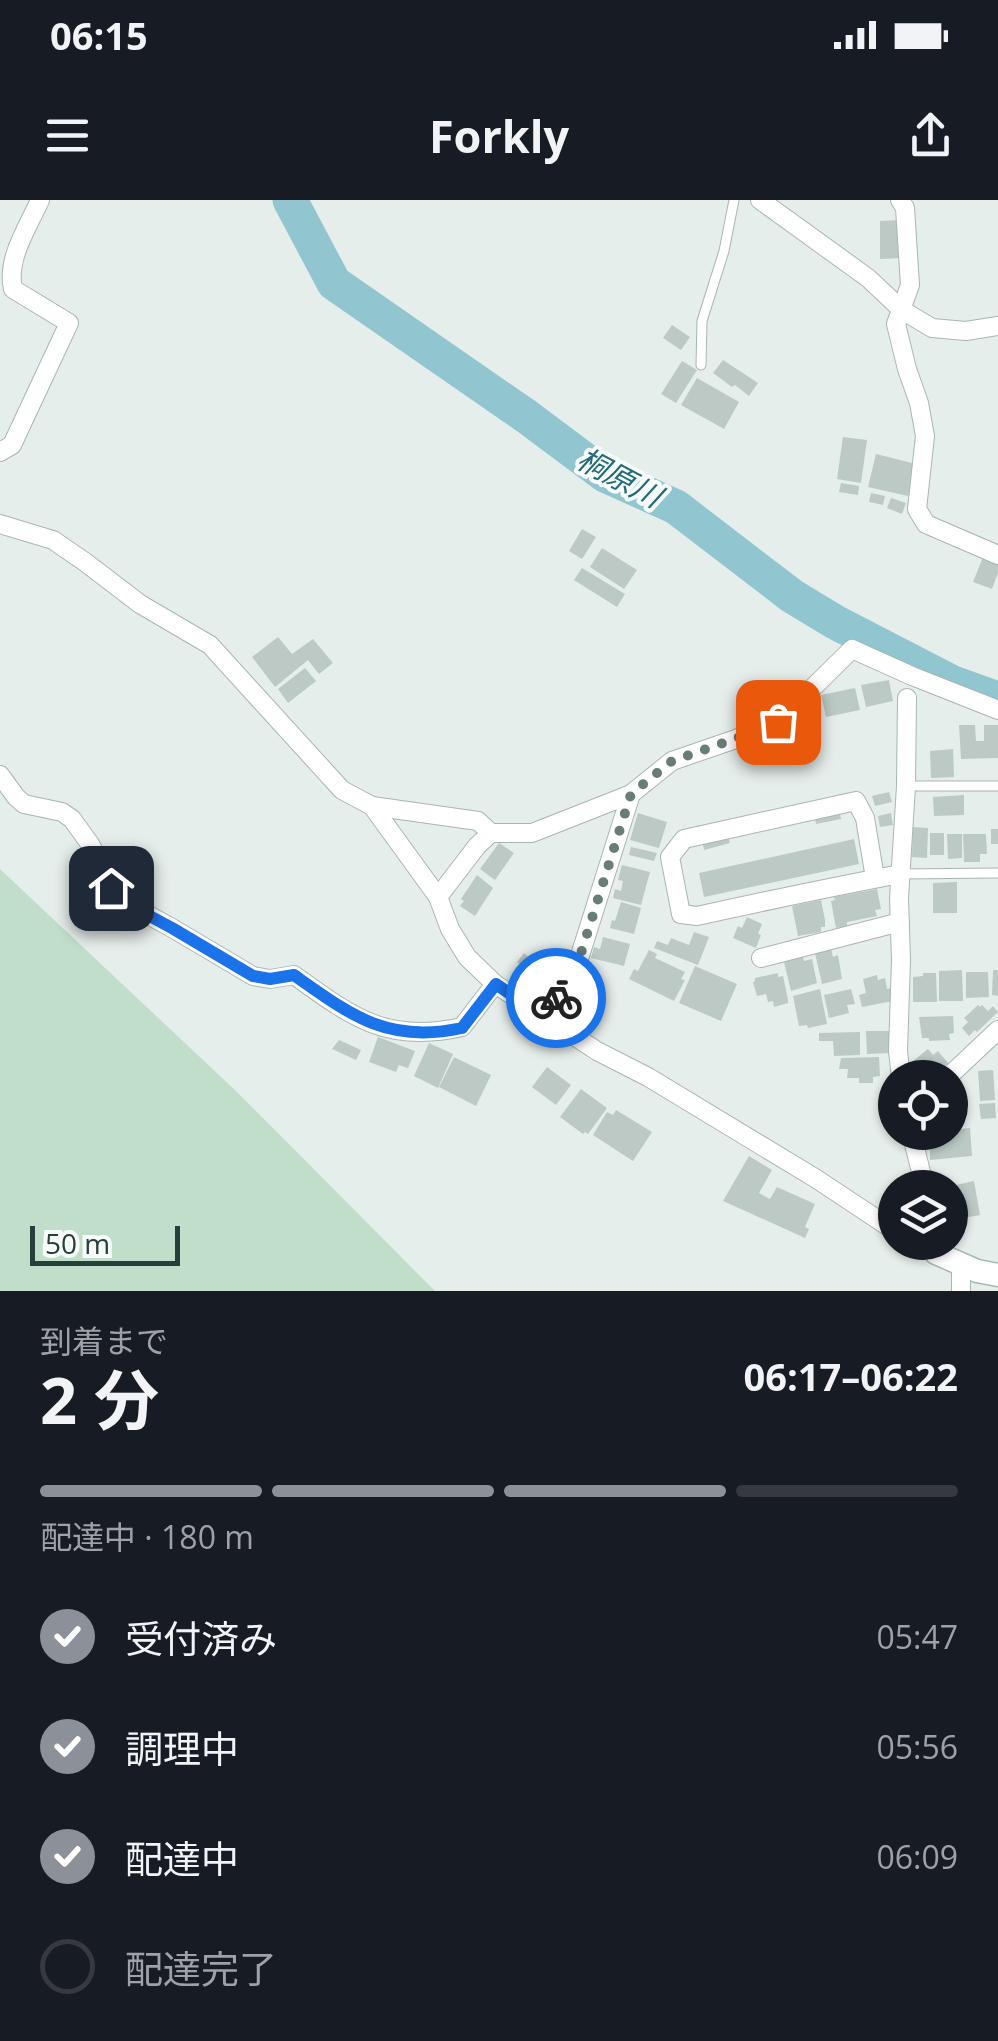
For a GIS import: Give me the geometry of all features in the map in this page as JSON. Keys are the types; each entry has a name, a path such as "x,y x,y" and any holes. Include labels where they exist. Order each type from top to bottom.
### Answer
{"street":[{"path":"0,452 12,445 69,323 12,290 7,258 40,200"},
{"path":"760,200 868,278 902,310 932,328 966,331 998,326"},
{"path":"900,200 905,208 910,286 896,324 920,403 925,436 916,509 926,524 998,555"},
{"path":"0,524 52,540 140,604 210,646 342,790 372,806 478,821 491,833 532,833 631,794 672,761 778,722 852,649 998,710"},
{"path":"899,1060 900,874 907,698"},
{"path":"0,775 24,804 62,812 72,819 90,844 118,899 253,976 270,979 294,975 348,1014 409,1033 462,1028 496,984"},
{"path":"543,1017 577,966 631,794"},
{"path":"875,878 865,818 856,801 684,839 670,856 681,914 697,916 900,874"},
{"path":"372,806 438,897 450,929 467,957 496,984 597,1051 648,1077 878,1220"},
{"path":"438,897 491,833"},
{"path":"761,958 900,922"},
{"path":"966,1060 998,1030"},
{"path":"954,1260 998,1275"},
{"path":"961,1264 961,1291"}],"lane":[{"path":"701,365 702,321 724,251 734,200"},
{"path":"906,786 998,786"},
{"path":"900,874 998,872"}],"green space":[{"path":"0,869 237,1092 435,1291 0,1291"}],"building":[{"path":"903,220 904,258 880,259 880,221"},
{"path":"672,325 690,337 681,350 663,338"},
{"path":"723,360 758,383 749,396 713,373"},
{"path":"682,361 697,370 676,403 661,394"},
{"path":"697,378 739,402 724,429 681,405"},
{"path":"843,437 867,440 861,483 837,479"},
{"path":"876,454 916,464 908,496 868,487"},
{"path":"841,483 859,486 858,495 839,492"},
{"path":"871,493 885,496 883,505 869,502"},
{"path":"891,498 906,503 902,514 887,508"},
{"path":"582,529 596,537 582,559 569,551"},
{"path":"602,548 637,570 624,589 590,567"},
{"path":"983,557 998,562 992,589 973,582"},
{"path":"582,568 625,594 617,607 574,580"},
{"path":"278,637 292,654 313,639 333,663 319,674 308,660 275,687 252,657"},
{"path":"305,668 316,681 288,703 278,689"},
{"path":"889,680 893,701 866,707 861,685"},
{"path":"855,688 860,710 826,717 821,695"},
{"path":"959,725 975,725 976,741 984,741 984,725 998,725 998,758 961,759"},
{"path":"953,749 954,777 931,778 930,751"},
{"path":"889,792 892,802 875,806 872,796"},
{"path":"964,795 964,815 934,816 933,797"},
{"path":"839,808 841,819 816,824 814,812"},
{"path":"638,813 667,822 659,848 630,840"},
{"path":"891,813 893,825 880,827 878,816"},
{"path":"913,827 928,828 927,858 912,857"},
{"path":"991,829 998,829 998,844 991,844"},
{"path":"727,833 730,843 704,850 702,839"},
{"path":"930,833 944,833 944,855 930,855"},
{"path":"947,834 962,834 962,858 948,859"},
{"path":"963,834 986,834 987,854 980,854 980,862 964,862"},
{"path":"854,839 859,864 704,897 699,873"},
{"path":"499,843 514,853 495,880 480,869"},
{"path":"631,847 657,853 654,861 629,855"},
{"path":"622,865 650,872 641,905 613,898 615,889 621,891 623,881 618,880"},
{"path":"477,875 493,888 475,916 460,906"},
{"path":"957,882 957,913 933,913 933,883"},
{"path":"877,889 881,909 875,910 877,916 836,928 831,901 834,897"},
{"path":"821,900 825,927 821,927 821,932 798,936 792,906"},
{"path":"621,902 641,908 634,934 610,928"},
{"path":"747,917 762,924 756,948 733,938"},
{"path":"694,932 709,937 698,965 654,948 657,941 668,945 671,938 689,945"},
{"path":"603,937 630,944 624,966 591,958 594,947 600,949"},
{"path":"831,949 833,957 838,955 842,979 822,984 815,953"},
{"path":"649,950 657,954 655,958 685,972 674,1001 629,979"},
{"path":"524,953 550,976 543,984 538,980 531,988 515,973"},
{"path":"803,957 804,961 812,959 817,983 791,991 784,962"},
{"path":"695,966 737,984 721,1021 679,1003"},
{"path":"962,970 963,1001 939,1001 939,971"},
{"path":"993,970 998,970 998,996 992,995"},
{"path":"966,972 988,972 989,997 966,998"},
{"path":"778,973 778,977 783,976 788,1003 774,1007 766,994 757,996 753,982 755,978"},
{"path":"936,973 937,1002 913,1002 913,977"},
{"path":"877,975 878,980 885,978 893,1001 862,1007 859,995 866,993 863,979"},
{"path":"820,989 827,1024 799,1026 793,996"},
{"path":"851,989 855,1004 847,1005 849,1013 829,1018 824,995"},
{"path":"978,1005 988,1011 993,1006 998,1012 969,1036 962,1028 968,1022 964,1018"},
{"path":"953,1016 954,1033 949,1034 950,1040 922,1038 919,1017"},
{"path":"866,1031 891,1031 892,1053 867,1054"},
{"path":"860,1032 860,1055 834,1056 833,1041 819,1041 819,1033"},
{"path":"378,1037 415,1051 408,1068 399,1065 396,1072 369,1062"},
{"path":"339,1040 361,1050 356,1060 332,1049"},
{"path":"429,1043 453,1054 438,1088 414,1076"},
{"path":"928,1049 933,1055 938,1051 946,1060 914,1060"},
{"path":"454,1057 491,1075 476,1106 439,1087"},
{"path":"879,1057 878,1076 873,1077 873,1083 847,1078 848,1069 839,1069 841,1058"},
{"path":"547,1067 571,1085 556,1105 532,1087"},
{"path":"993,1070 995,1100 980,1101 978,1071"},
{"path":"581,1089 607,1108 588,1134 560,1117"},
{"path":"995,1103 996,1118 981,1119 979,1104"},
{"path":"616,1110 652,1132 633,1161 593,1135 607,1112 613,1115"},
{"path":"968,1128 972,1156 930,1160 930,1150 968,1150"},
{"path":"749,1156 772,1170 759,1193 770,1199 777,1187 815,1204 805,1227 809,1229 805,1238 723,1201"},
{"path":"974,1181 980,1215 968,1217 968,1182"}],"waterway":[{"name":"桐原川","path":"290,200 334,283 605,475 676,507 792,596 835,622 953,683 998,699"}],"way so far":[{"path":"556,998 577,966 631,794 672,761 778,722"}],"route":[{"path":"111,888 118,899 253,976 270,979 294,975 348,1014 409,1033 462,1028 496,984 543,1017 556,998"}]}
